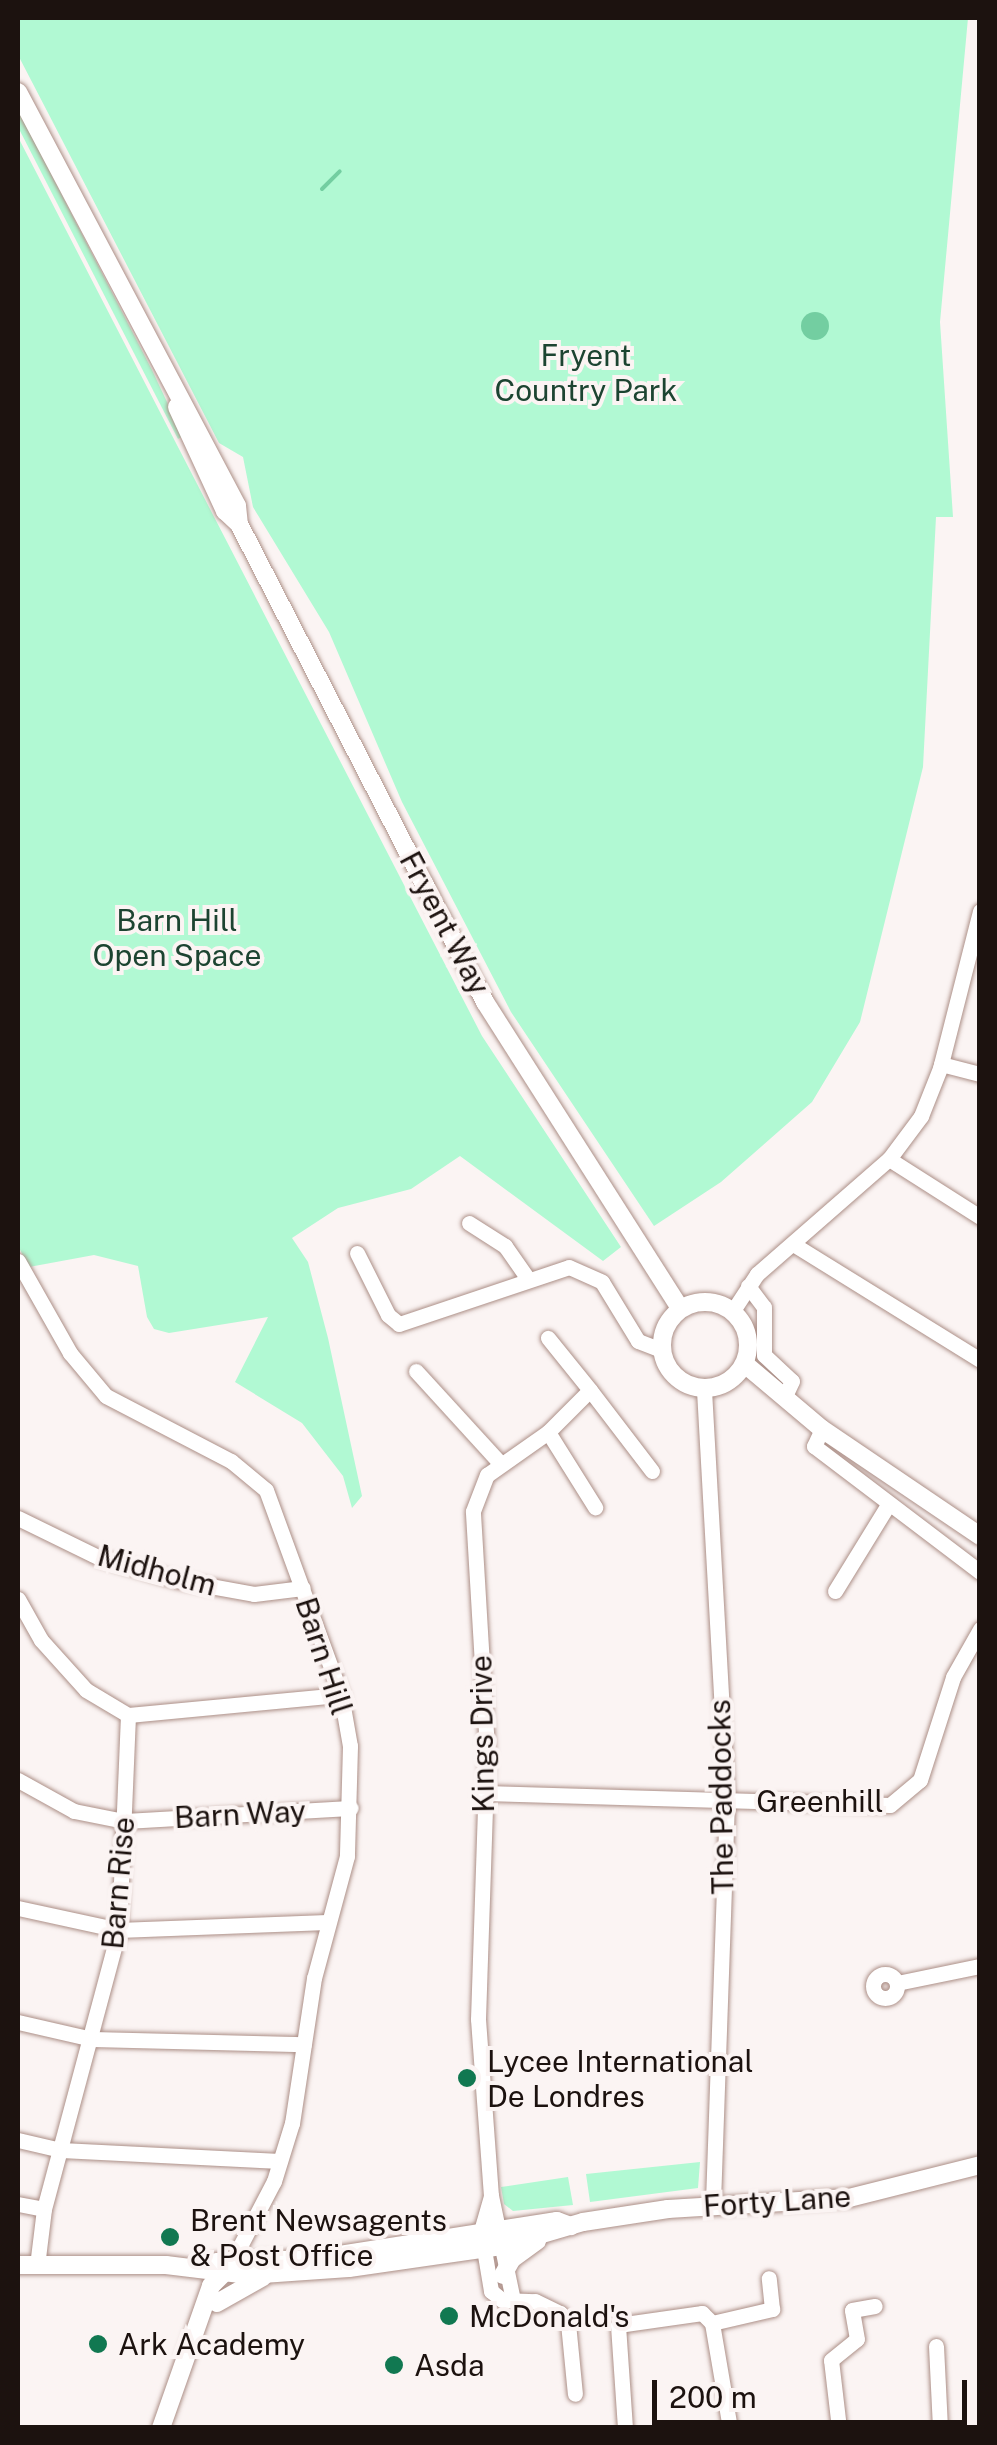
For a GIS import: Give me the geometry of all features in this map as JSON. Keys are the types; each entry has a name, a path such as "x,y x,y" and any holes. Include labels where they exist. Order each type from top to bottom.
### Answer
{"main road":[{"name":"Fryent Way","path":"18,92 177,402 198,430 237,506 240,524 486,1002 679,1306"},
{"path":"679,1306 734,1309 750,1354 746,1365 704,1390 666,1365 661,1350 679,1306"},
{"path":"746,1365 822,1429 980,1536"},
{"name":"Forty Lane","path":"572,2226 713,2204 848,2198 980,2165"},
{"path":"228,2268 572,2226"},
{"path":"503,2275 512,2259 541,2238 572,2226"},
{"path":"501,2237 541,2238"},
{"path":"18,2266 228,2268 273,2273 329,2270 481,2240"},
{"path":"172,2268 207,2313"},
{"path":"160,2428 228,2268"},
{"path":"207,2313 273,2273"}],"street":[{"path":"734,1309 748,1286 889,1159 921,1116 941,1064 980,911"},
{"path":"941,1064 980,1074"},
{"path":"889,1159 980,1217"},
{"path":"469,1223 504,1246 528,1279"},
{"path":"794,1244 980,1360"},
{"path":"357,1253 388,1315 411,1324 429,1309 569,1267 602,1282 638,1340 661,1350"},
{"name":"Barn Hill","path":"18,1261 70,1353 106,1396 231,1461 266,1490 341,1695 352,1808 347,1856 326,1922 280,2161 228,2268"},
{"path":"748,1286 764,1307 764,1355 792,1382 785,1396"},
{"path":"548,1338 652,1472"},
{"path":"416,1371 500,1463"},
{"name":"Kings Drive","path":"491,2196 478,2019 485,1793 473,1511 478,1489 500,1463 548,1432 590,1390"},
{"name":"The Paddocks","path":"704,1390 728,1800 713,2204"},
{"path":"822,1429 814,1446 980,1572"},
{"path":"548,1432 595,1506"},
{"path":"836,1591 888,1505"},
{"name":"Midholm","path":"18,1518 100,1558 177,1580 254,1594 303,1588"},
{"path":"18,1599 41,1640 86,1690 128,1715 341,1695"},
{"name":"Greenhill","path":"485,1793 882,1806 906,1796 920,1780 953,1677 980,1630"},
{"name":"Barn Rise","path":"38,2266 44,2209 119,1930 128,1715"},
{"name":"Barn Way","path":"18,1780 74,1811 124,1821 352,1808"},
{"path":"18,1908 119,1930 326,1922"},
{"path":"897,1983 980,1966"},
{"path":"18,2022 92,2038 304,2044"},
{"path":"18,2140 61,2150 280,2161"},
{"path":"491,2196 501,2237 503,2275 513,2300"},
{"path":"491,2196 481,2240 492,2294 534,2302 568,2323 575,2394"},
{"path":"18,2204 44,2209"},
{"path":"712,2323 772,2309 769,2278"},
{"path":"838,2428 832,2360 856,2339 852,2310 876,2306"},
{"path":"625,2428 618,2325 702,2313 712,2323 730,2428"},
{"path":"936,2346 940,2428"}],"green space":[{"name":"Fryent Country Park","path":"18,18 968,18 940,322 953,517 936,517 923,767 860,1022 812,1102 721,1182 654,1226 511,1012 402,802 329,632 253,507 243,457 219,443 18,55"},
{"path":"18,110 152,370 183,436 178,439 18,127"},
{"name":"Barn Hill Open Space","path":"18,137 482,1036 621,1247 603,1261 460,1156 411,1189 338,1208 292,1238 308,1262 328,1338 362,1496 352,1508 343,1476 302,1423 235,1382 268,1317 169,1333 154,1329 147,1317 138,1266 94,1255 29,1267 18,1246"},
{"path":"700,2162 698,2188 590,2202 586,2174"},
{"path":"568,2177 573,2205 513,2211 504,2204 501,2187"}],"shaded area":[{"path":"815,312 825,316 829,326 825,336 815,340 805,336 801,326 805,316"}],"waterway":[{"path":"322,189 340,171"}],"place":[{"name":"Lycee International De Londres","path":"467,2078"},
{"name":"Brent Newsagents & Post Office","path":"170,2237"},
{"name":"McDonald's","path":"449,2316"},
{"name":"Ark Academy","path":"98,2344"},
{"name":"Asda","path":"394,2365"}]}
